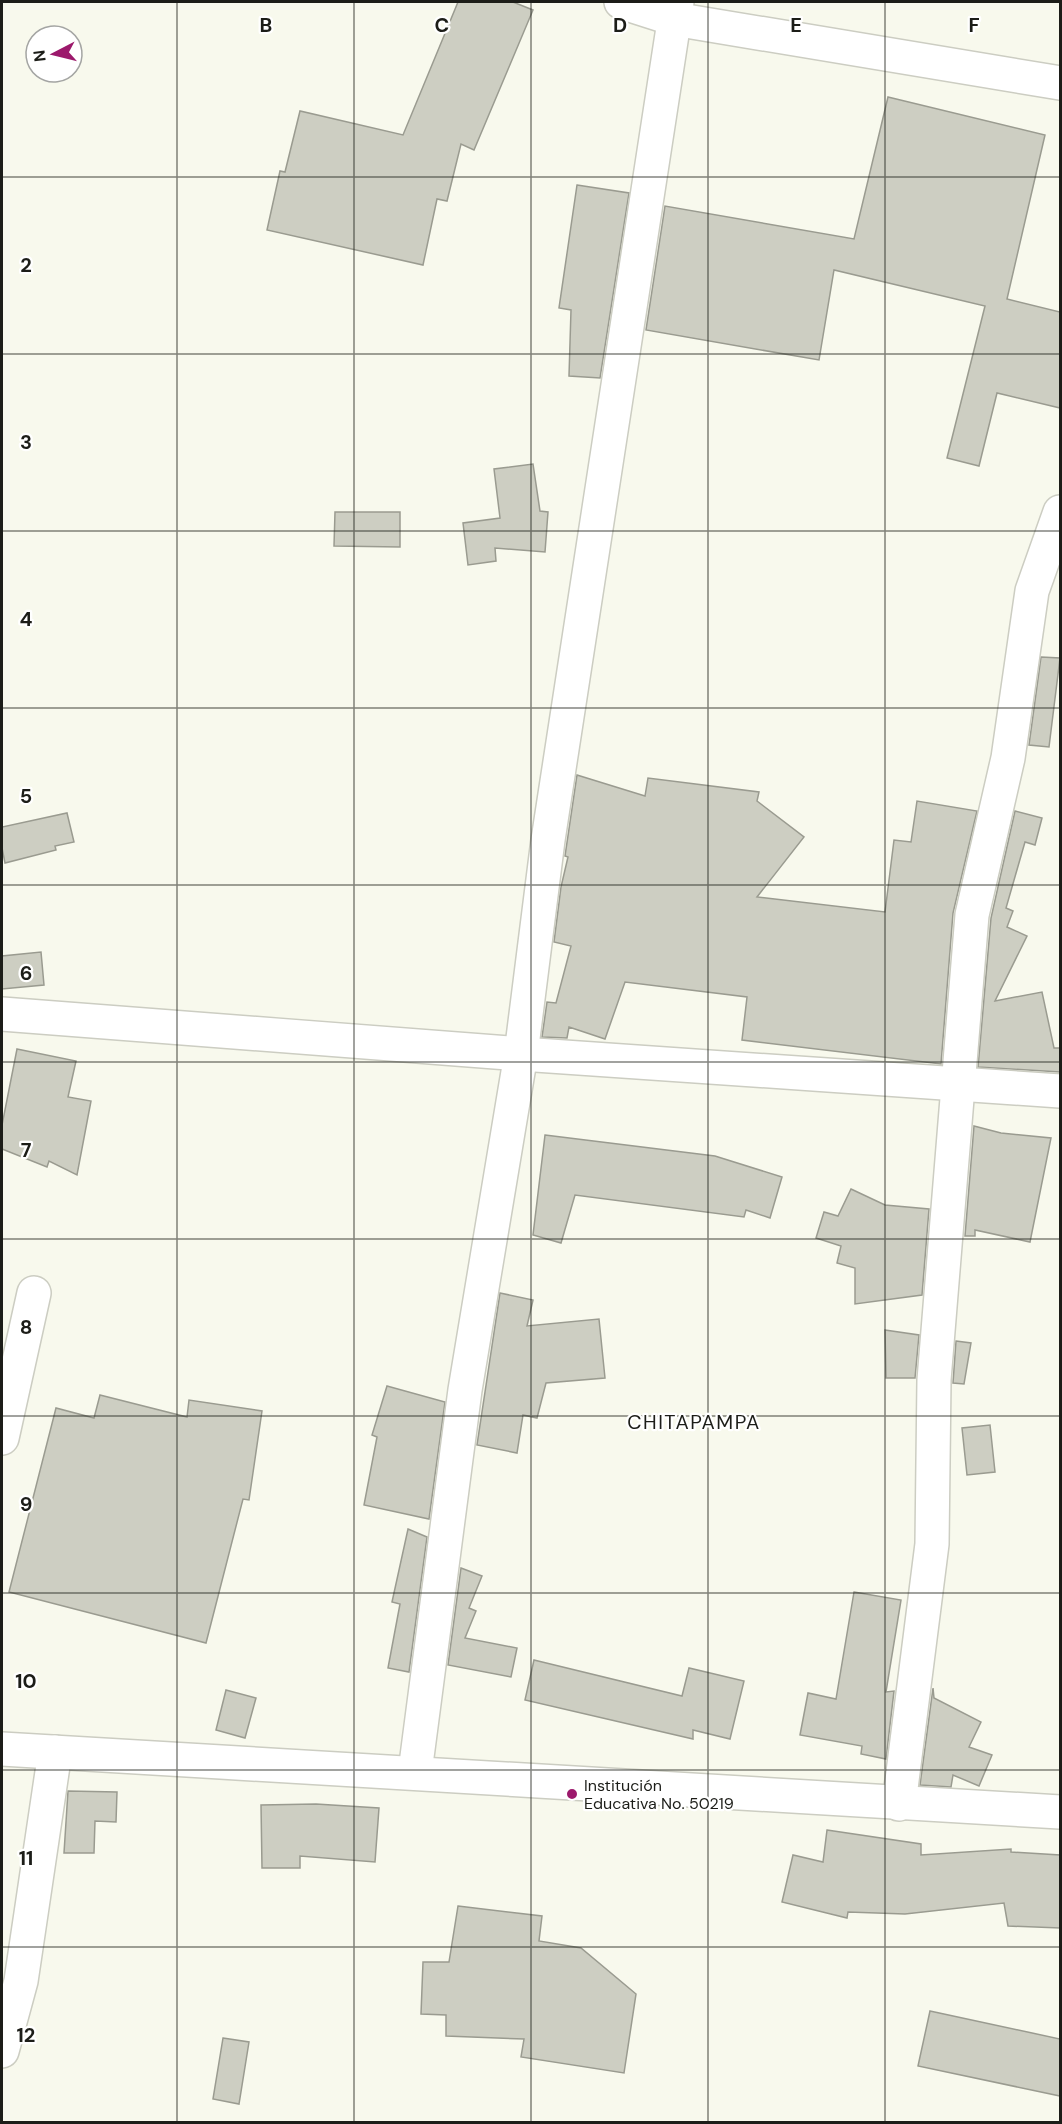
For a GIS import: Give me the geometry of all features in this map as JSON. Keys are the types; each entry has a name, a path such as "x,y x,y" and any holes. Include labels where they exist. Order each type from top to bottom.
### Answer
{"street":[{"path":"621,2 675,10 1060,83"},
{"path":"415,1772 465,1390 521,1054 548,840 675,10"},
{"path":"899,1804 932,1544 934,1380 972,915 1008,758 1032,591 1060,512"},
{"path":"2,1014 521,1054 1060,1091"},
{"path":"2,1438 34,1293"},
{"path":"2,1749 1060,1812"},
{"path":"2,2051 21,1981 55,1752"}],"building":[{"path":"458,2 513,2 533,10 474,150 461,144 447,201 437,199 423,265 267,230 280,171 285,172 300,111 403,135"},
{"path":"888,97 1045,135 1007,299 1060,312 1060,408 997,393 979,466 947,458 985,306 834,270 819,360 646,330 665,206 854,239"},
{"path":"577,185 629,193 600,378 569,376 571,310 559,308"},
{"path":"533,464 540,511 548,512 545,552 495,548 496,561 468,565 463,523 500,518 494,469"},
{"path":"335,512 400,512 400,547 334,546"},
{"path":"1041,657 1060,658 1049,747 1029,745"},
{"path":"577,775 645,796 648,778 759,792 757,801 804,837 757,897 885,912 894,840 911,842 917,801 977,811 953,913 941,1064 742,1040 747,997 625,982 605,1039 569,1027 567,1038 542,1037 547,1002 556,1003 571,946 554,942 561,887 568,857 565,856"},
{"path":"1015,811 1042,818 1035,845 1025,842 1006,908 1013,911 1007,927 1027,936 995,1001 1042,992 1054,1048 1060,1048 1060,1072 978,1067 991,918"},
{"path":"67,813 74,842 55,846 56,850 5,863 2,827"},
{"path":"41,952 44,985 2,989 2,956"},
{"path":"17,1049 76,1061 68,1097 91,1101 77,1175 49,1161 47,1167 2,1149 2,1125"},
{"path":"974,1126 1001,1133 1051,1138 1030,1242 975,1230 975,1236 965,1236"},
{"path":"545,1135 715,1156 782,1177 770,1218 746,1210 744,1217 575,1195 561,1243 533,1235"},
{"path":"851,1189 885,1205 929,1209 922,1295 855,1304 855,1268 837,1263 841,1246 816,1238 824,1212 838,1216"},
{"path":"500,1293 533,1300 527,1326 599,1319 605,1378 546,1383 537,1418 523,1415 517,1453 477,1445"},
{"path":"885,1330 919,1335 915,1378 886,1378"},
{"path":"956,1341 971,1343 964,1384 953,1383"},
{"path":"387,1386 445,1402 429,1519 364,1505 377,1437 372,1435"},
{"path":"100,1395 187,1417 189,1400 262,1411 249,1500 243,1499 206,1643 9,1592 56,1408 94,1418"},
{"path":"990,1425 995,1472 967,1475 962,1428"},
{"path":"408,1529 427,1537 409,1672 388,1668 400,1604 392,1602"},
{"path":"461,1568 482,1576 469,1608 476,1611 465,1638 517,1648 511,1677 448,1665"},
{"path":"854,1592 901,1600 886,1692 894,1691 886,1759 861,1754 862,1746 800,1735 808,1693 836,1699"},
{"path":"534,1660 682,1696 689,1668 744,1681 730,1739 693,1730 693,1739 525,1700"},
{"path":"933,1688 934,1698 981,1722 969,1747 992,1755 979,1786 953,1775 951,1787 920,1785"},
{"path":"226,1690 256,1698 245,1738 216,1730"},
{"path":"68,1791 117,1792 116,1822 95,1821 94,1853 64,1853"},
{"path":"316,1804 379,1808 375,1862 300,1856 300,1868 262,1868 261,1805"},
{"path":"827,1830 921,1844 921,1855 1011,1849 1011,1852 1060,1855 1060,1928 1008,1926 1004,1903 905,1914 848,1912 847,1918 782,1902 793,1855 823,1862"},
{"path":"458,1906 542,1916 539,1941 581,1948 636,1994 624,2073 521,2057 524,2039 446,2036 446,2015 421,2014 423,1962 449,1962"},
{"path":"930,2011 1060,2039 1060,2096 918,2066"},
{"path":"223,2038 249,2042 239,2104 213,2099"}],"place":[{"name":"Institución Educativa No. 50219","path":"572,1794"}],"district":[{"name":"CHITAPAMPA","path":"694,1422"}]}
